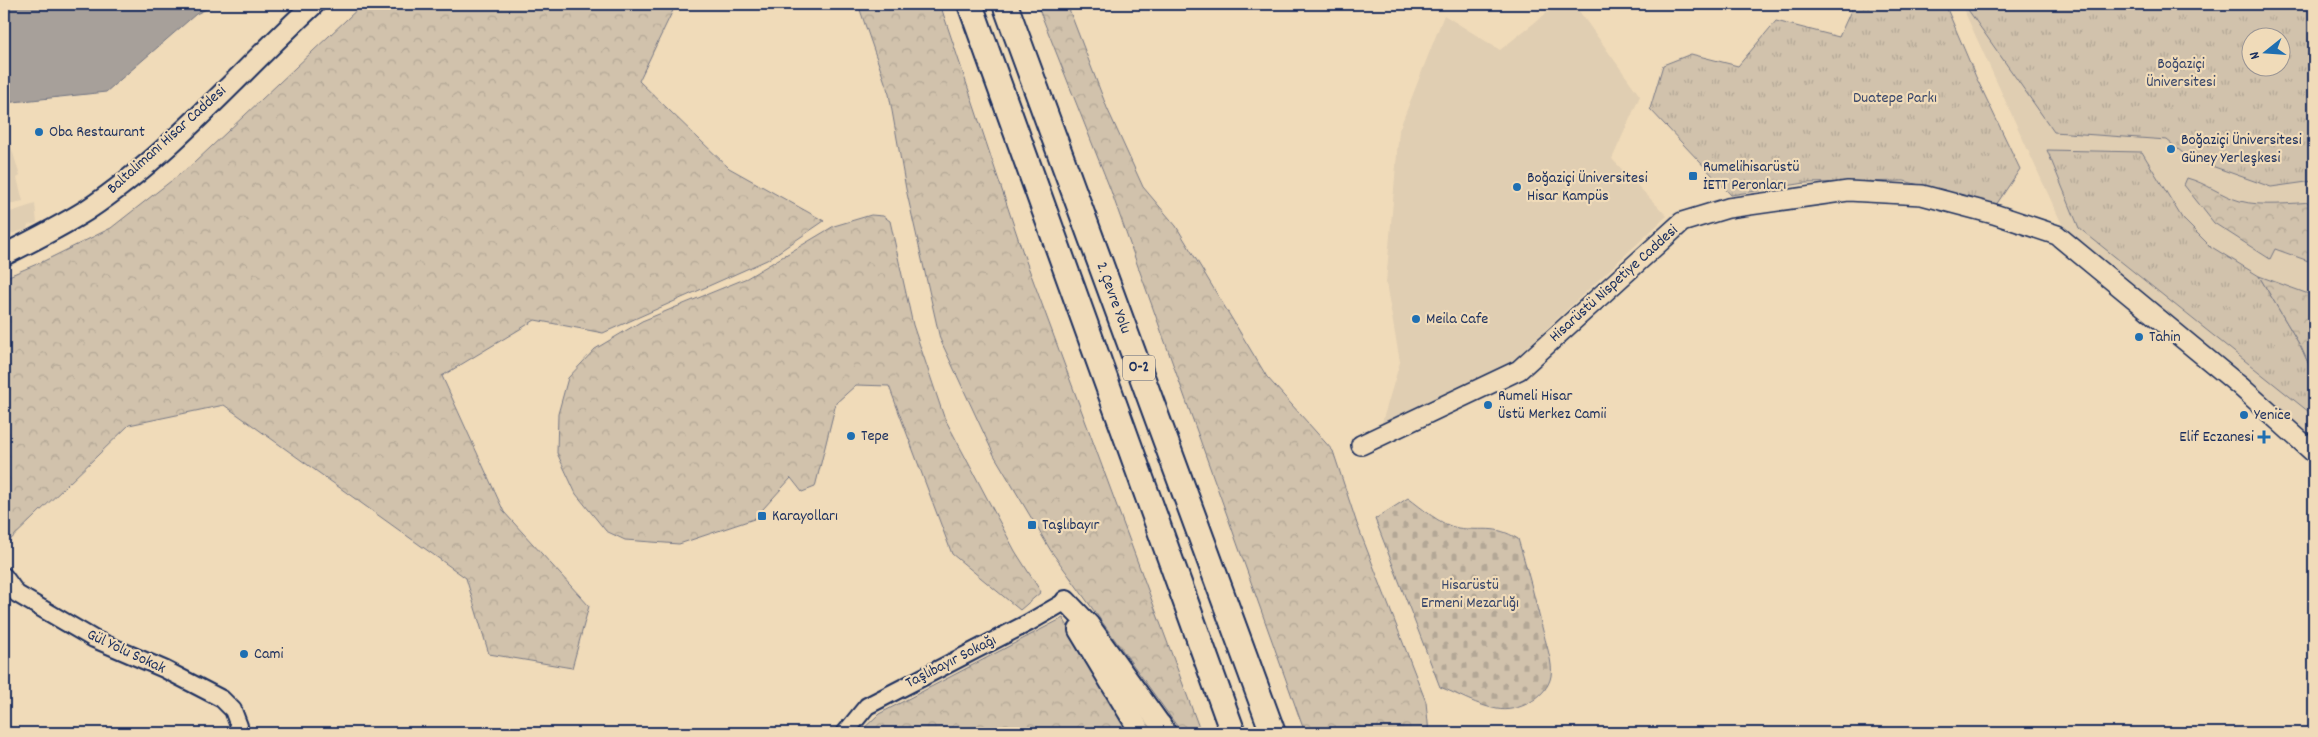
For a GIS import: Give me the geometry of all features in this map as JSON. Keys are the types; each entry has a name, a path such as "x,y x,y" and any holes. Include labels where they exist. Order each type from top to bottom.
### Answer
{"highway":[{"name":"O-2","path":"970,4 1234,733"},
{"name":"2. Çevre Yolu","path":"1005,4 1273,733"}],"main road":[{"name":"Baltalimanı Hisar Caddesi","path":"4,255 40,237 88,209 118,186 164,148 314,4"},
{"name":"Hisarüstü Nispetiye Caddesi","path":"1361,445 1519,370 1682,222 1728,208 1848,191 1922,196 1994,214 2057,235 2240,386 2314,454"},
{"path":"1066,601 1089,625 1157,731"}],"street":[{"name":"Gül Yolu Sokak","path":"4,576 17,594 94,639 164,669 222,699 233,710 239,726 238,733"},
{"name":"Taşlıbayır Sokağı","path":"845,733 868,706 1028,623 1066,601"}],"shaded area":[{"path":"4,4 217,4 196,14 106,92 4,103"},
{"name":"Boğaziçi Üniversitesi Hisar Kampüs","path":"1558,4 1574,4 1640,96 1612,159 1667,216 1511,362 1381,426 1400,362 1386,283 1399,130 1444,15 1500,50"},
{"name":"Boğaziçi Üniversitesi Güney Yerleşkesi","path":"1961,4 2314,4 2314,445 2129,282 2065,231"},
{"path":"6,138 8,144 10,143 20,176 17,178 23,201 5,205 4,139"},
{"path":"35,204 37,223 28,225 27,229 4,236 4,214"}],"green space":[{"path":"363,4 676,4 639,81 729,168 824,221 767,260 603,333 535,320 442,376 504,512 589,606 572,668 489,654 466,578 224,405 129,425 4,546 4,278 44,261 111,228 194,163"},
{"path":"858,4 940,4 1023,253 1201,733 1182,733 1051,551 994,455 940,339 906,189 889,94"},
{"path":"1037,4 1067,4 1107,108 1143,187 1176,226 1267,377 1333,451 1357,524 1426,702 1429,733 1305,733 1111,191"},
{"name":"Duatepe Parkı","path":"1854,4 1945,4 1976,77 2020,169 1996,205 1904,181 1805,183 1731,195 1650,109 1663,65 1691,54 1738,66 1776,21 1839,37"},
{"name":"Boğaziçi Üniversitesi","path":"1964,4 2314,4 2314,181 2271,187 2189,158 2167,140 2054,132"},
{"path":"2047,150 2142,152 2182,218 2210,246 2259,276 2301,347 2314,376 2314,416 2079,228"},
{"path":"2187,178 2233,199 2248,203 2314,202 2314,263 2275,249 2270,259 2214,223 2184,185"},
{"path":"871,215 883,216 890,221 913,325 944,417 1015,551 1041,592 1020,610 952,554 889,386 856,385 836,403 815,487 802,492 791,478 754,519 679,544 625,540 606,531 576,494 557,453 558,414 568,378 595,349 642,321 747,278 834,226"},
{"path":"2259,276 2314,296 2314,376 2301,347"},
{"name":"Hisarüstü Ermeni Mezarlığı","path":"1408,498 1432,516 1451,526 1467,529 1495,530 1510,534 1518,539 1551,666 1551,676 1544,691 1530,702 1513,709 1497,709 1475,703 1440,687 1375,519"},
{"path":"1063,618 1130,733 859,733 879,714"}],"place":[{"name":"Oba Restaurant","path":"39,132"},
{"name":"Boğaziçi Üniversitesi Güney Yerleşkesi","path":"2171,149"},
{"name":"Rumelihisarüstü İETT Peronları","path":"1693,176"},
{"name":"Boğaziçi Üniversitesi Hisar Kampüs","path":"1517,187"},
{"name":"Meila Cafe","path":"1416,319"},
{"name":"Tahin","path":"2139,337"},
{"name":"Rumeli Hisar Üstü Merkez Camii","path":"1488,405"},
{"name":"Yenice","path":"2244,415"},
{"name":"Tepe","path":"851,436"},
{"name":"Elif Eczanesi","path":"2264,437"},
{"name":"Karayolları","path":"762,516"},
{"name":"Taşlıbayır","path":"1032,525"},
{"name":"Cami","path":"244,654"}]}
